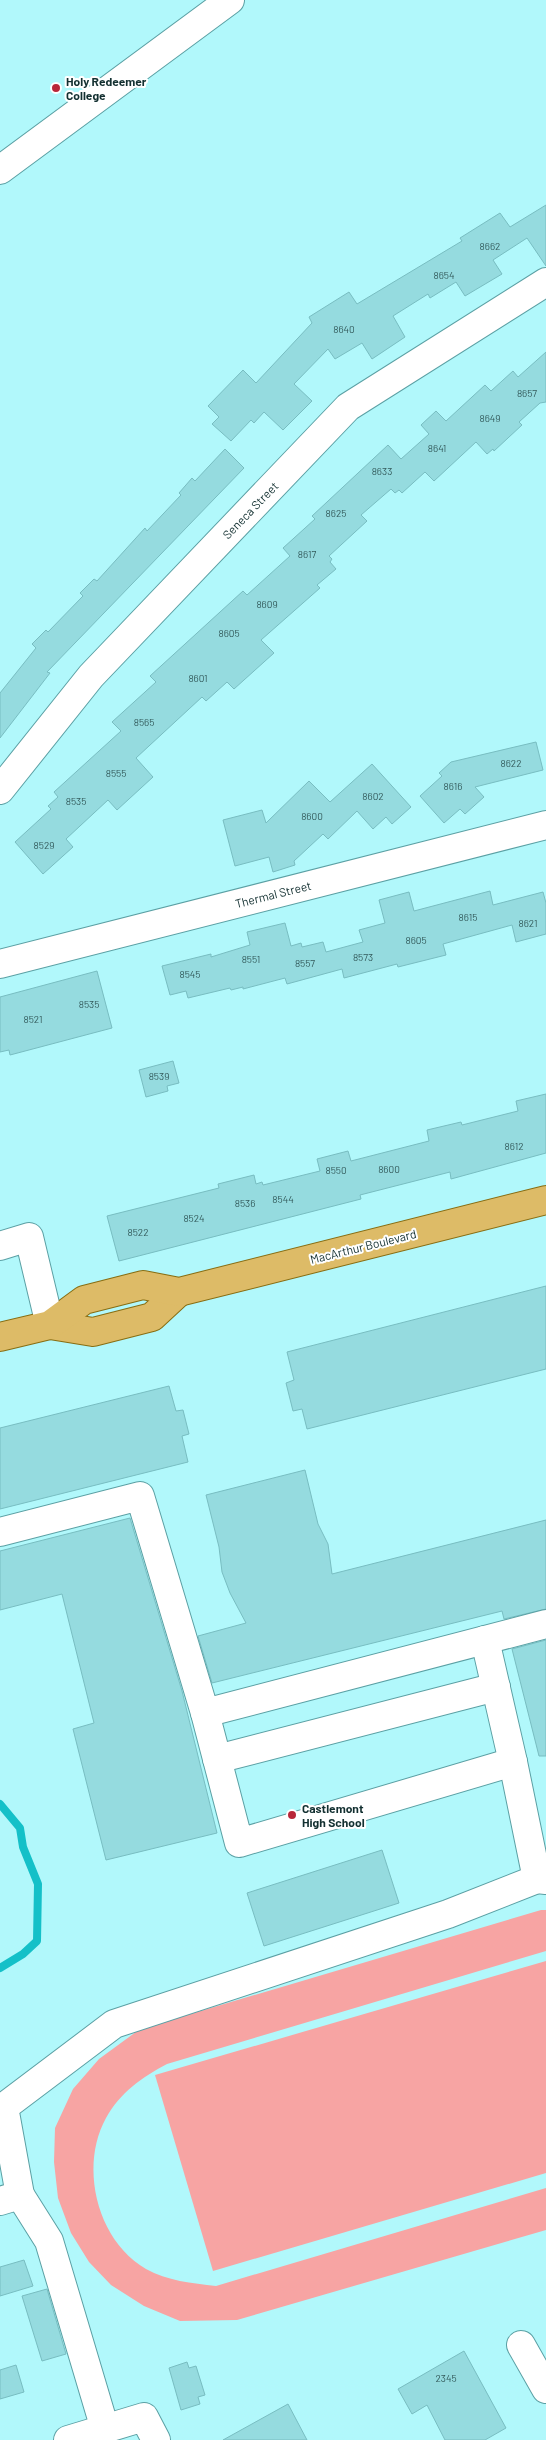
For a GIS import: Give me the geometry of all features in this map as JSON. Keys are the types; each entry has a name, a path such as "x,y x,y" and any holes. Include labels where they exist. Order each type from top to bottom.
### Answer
{"main road":[{"name":"MacArthur Boulevard","path":"0,1337 50,1325 93,1332 152,1317 179,1292 546,1200"}],"street":[{"path":"0,170 230,0"},
{"name":"Seneca Street","path":"0,790 91,676 348,407 546,282"},
{"name":"Thermal Street","path":"0,964 546,825"},
{"path":"0,1246 30,1238 50,1325"},
{"path":"0,1532 140,1496 205,1713 239,1843 513,1762"},
{"path":"205,1713 546,1624"},
{"path":"105,2429 49,2241 10,2198 4,2107 114,2024 448,1914 541,1880 485,1640"},
{"path":"217,1759 496,1687"},
{"path":"521,2345 546,2389"},
{"path":"68,2440 105,2429 150,2429"}],"shaded area":[{"path":"546,1910 546,1951 167,2064 158,2069 132,2086 106,2118 98,2137 94,2158 94,2180 105,2222 115,2240 129,2256 146,2269 162,2276 180,2281 216,2286 546,2188 546,2230 237,2320 180,2321 144,2306 111,2285 89,2262 71,2233 58,2198 54,2162 55,2128 73,2089 99,2059 140,2029"},
{"path":"546,1961 546,2173 213,2271 155,2075"}],"building":[{"path":"546,205 546,266 527,238 493,260 502,274 465,296 456,282 430,298 428,294 393,316 405,337 372,359 362,343 335,359 328,349 294,384 312,401 283,430 264,412 254,423 251,420 231,441 212,424 219,417 208,406 243,370 256,383 312,323 309,317 349,292 357,304 462,241 460,238 500,213 510,227"},
{"path":"546,352 546,402 540,403 519,422 522,425 494,451 493,449 487,454 476,442 434,481 425,472 402,493 399,490 395,493 391,489 361,515 367,521 329,556 332,559 330,562 336,569 317,585 320,588 261,640 274,653 234,689 227,682 206,701 202,697 136,758 153,777 117,810 108,800 66,839 73,847 43,874 15,842 51,809 48,806 58,797 54,792 121,731 112,722 156,682 150,676 243,591 247,595 290,556 283,548 315,519 312,516 388,445 401,459 429,434 421,425 436,411 446,421 485,385 491,391 513,371 518,377"},
{"path":"225,449 244,468 47,672 50,673 0,738 0,693 36,648 32,644 46,630 48,632 83,596 80,593 94,579 97,581 145,528 147,531 181,495 179,493 192,478 195,481"},
{"path":"536,742 543,770 475,787 484,797 465,814 460,809 444,823 420,796 442,776 439,773 451,762"},
{"path":"372,764 411,807 392,824 386,817 373,829 357,811 328,839 323,834 294,861 295,865 273,872 269,857 235,866 223,820 262,810 266,823 309,781 330,802"},
{"path":"490,891 493,905 543,892 546,903 546,934 516,942 512,925 443,944 446,955 398,967 397,964 344,978 342,969 287,984 285,978 243,989 243,987 231,990 230,988 188,998 186,991 170,995 162,966 211,954 211,957 250,945 247,932 285,923 291,946 301,943 302,947 323,942 326,952 363,942 359,930 385,923 379,900 409,892 414,911"},
{"path":"97,971 112,1028 10,1055 9,1050 0,1052 0,997"},
{"path":"173,1061 179,1083 167,1086 168,1091 146,1097 139,1070"},
{"path":"546,1094 546,1153 451,1179 450,1172 360,1195 361,1199 119,1261 107,1216 219,1188 218,1184 254,1175 256,1184 262,1182 263,1185 320,1171 317,1159 348,1151 351,1161 429,1141 427,1130 461,1122 462,1125 518,1111 516,1101"},
{"path":"546,1286 546,1369 307,1429 302,1409 293,1411 286,1383 294,1380 287,1352"},
{"path":"169,1386 176,1411 183,1410 189,1434 182,1436 188,1462 0,1509 0,1428"},
{"path":"305,1470 318,1524 328,1544 332,1574 546,1520 546,1609 504,1619 502,1611 212,1683 198,1636 246,1623 230,1593 222,1572 219,1547 206,1495"},
{"path":"130,1518 182,1691 217,1833 106,1860 73,1729 94,1723 62,1594 0,1610 0,1551"},
{"path":"546,1640 546,1756 539,1756 512,1649"},
{"path":"382,1850 399,1903 264,1946 247,1893"},
{"path":"24,2260 33,2286 0,2296 0,2267"},
{"path":"47,2289 66,2354 42,2361 22,2296"},
{"path":"464,2351 506,2428 485,2440 445,2440 427,2405 412,2414 398,2389"},
{"path":"187,2362 189,2368 196,2366 205,2395 198,2397 200,2404 181,2410 169,2368"},
{"path":"16,2365 24,2392 0,2399 0,2370"},
{"path":"288,2404 307,2440 223,2440"}],"waterway":[{"path":"0,1804 20,1828 23,1847 38,1884 37,1941 23,1954 0,1968"}],"place":[{"name":"Holy Redeemer College","path":"56,88"},
{"name":"Castlemont High School","path":"292,1815"}]}
